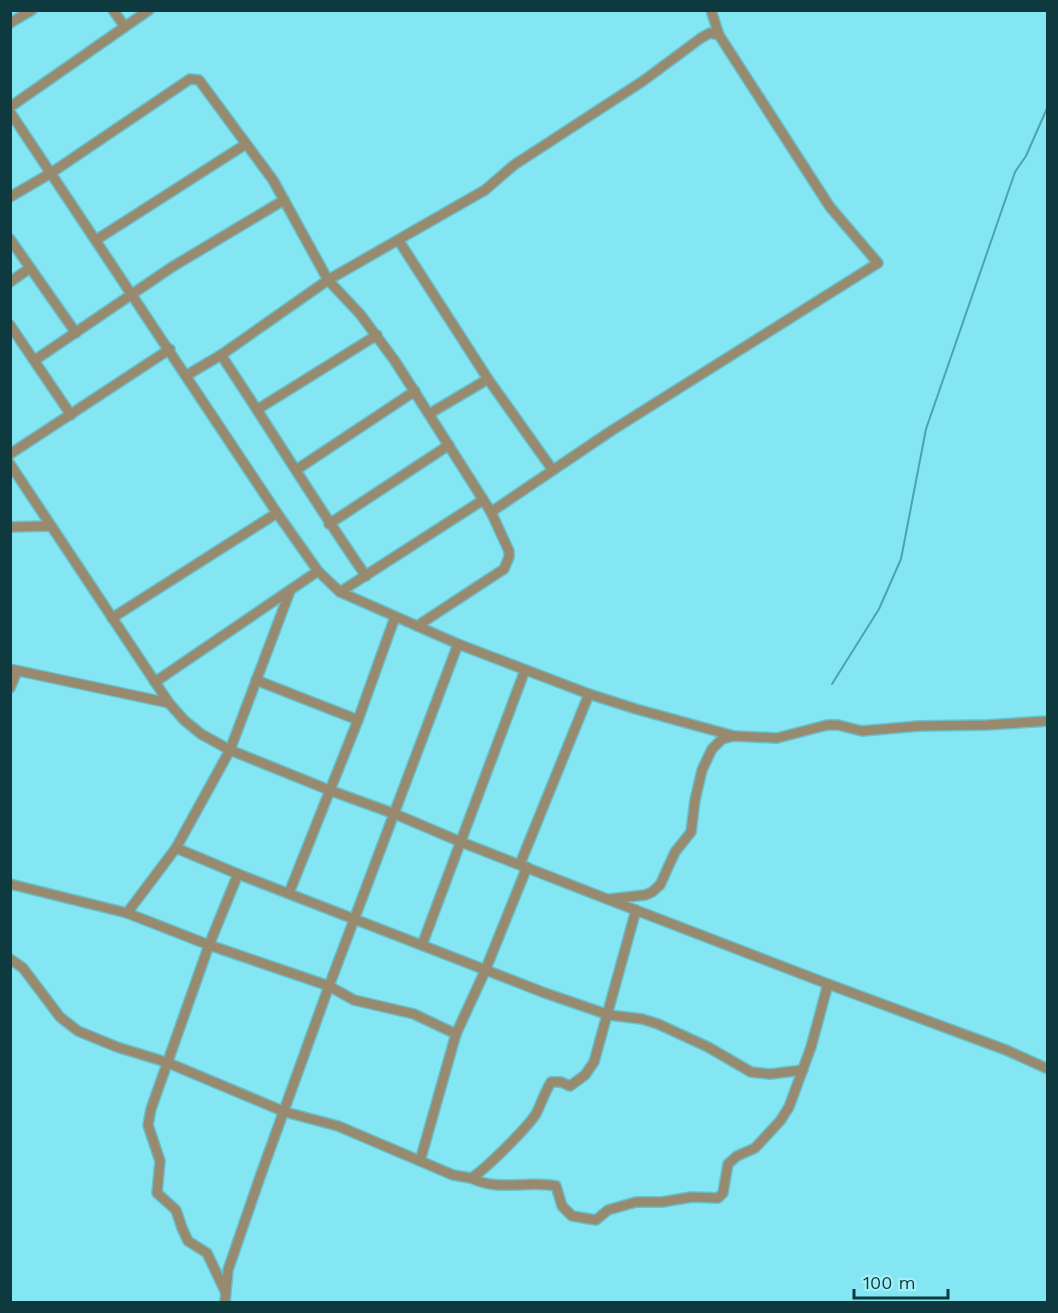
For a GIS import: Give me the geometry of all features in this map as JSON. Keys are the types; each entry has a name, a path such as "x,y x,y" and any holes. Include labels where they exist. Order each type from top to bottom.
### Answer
{"street":[{"path":"10,23 32,10"},
{"path":"113,10 124,27"},
{"path":"149,10 11,111 277,513 318,571 340,592 458,644 589,694 636,710 734,736 777,738 827,725 838,725 862,731 919,726 991,725 1047,721"},
{"path":"491,512 552,469 878,263 830,207 719,35 711,10"},
{"path":"187,375 221,355 328,280 485,190 514,165 643,81 701,38 710,33 719,35"},
{"path":"10,197 51,173 193,78 200,80 265,168 328,280 377,335 415,391 491,512 508,551 509,557 504,569 417,626"},
{"path":"96,240 246,144"},
{"path":"34,360 131,294 284,200"},
{"path":"10,238 76,333"},
{"path":"399,241 488,379 552,469"},
{"path":"10,282 30,268"},
{"path":"10,325 71,415"},
{"path":"258,409 377,335"},
{"path":"10,454 170,349"},
{"path":"221,355 258,409 329,524 366,576"},
{"path":"429,414 488,379"},
{"path":"296,470 415,391"},
{"path":"329,524 449,446"},
{"path":"10,464 169,703 201,734 230,750 329,790 828,984 991,1044 1047,1069"},
{"path":"340,592 483,500"},
{"path":"112,618 277,513"},
{"path":"10,527 51,526"},
{"path":"155,682 318,571"},
{"path":"127,913 176,848 230,750 290,591"},
{"path":"289,893 358,720 395,617"},
{"path":"225,1302 225,1291 233,1254 329,986 458,644"},
{"path":"422,945 525,669"},
{"path":"10,688 14,670 169,703"},
{"path":"256,680 358,720"},
{"path":"420,1161 456,1034 485,971 589,694"},
{"path":"607,899 645,895 660,885 675,852 691,832 696,793 706,760 718,742 734,736"},
{"path":"176,848 485,971 609,1015 642,1019 658,1024 708,1047 751,1071 770,1074 803,1070"},
{"path":"225,1291 210,1257 205,1251 188,1241 176,1210 158,1193 160,1161 148,1122 166,1062 238,874"},
{"path":"10,884 127,913 209,945 329,986 354,1000 414,1014 456,1034"},
{"path":"471,1178 492,1161 537,1113 551,1083 561,1082 570,1086 590,1070 609,1015 636,910"},
{"path":"10,959 23,968 57,1014 69,1025 89,1036 166,1062 285,1112 338,1126 453,1175 493,1185 556,1186 562,1206 572,1216 596,1220 608,1210 636,1202 662,1202 692,1197 718,1198 723,1192 728,1164 737,1156 755,1148 785,1115 803,1070 828,984"}],"waterway":[{"path":"832,684 879,609 901,559 926,429 1015,172 1026,156 1048,106"}]}
